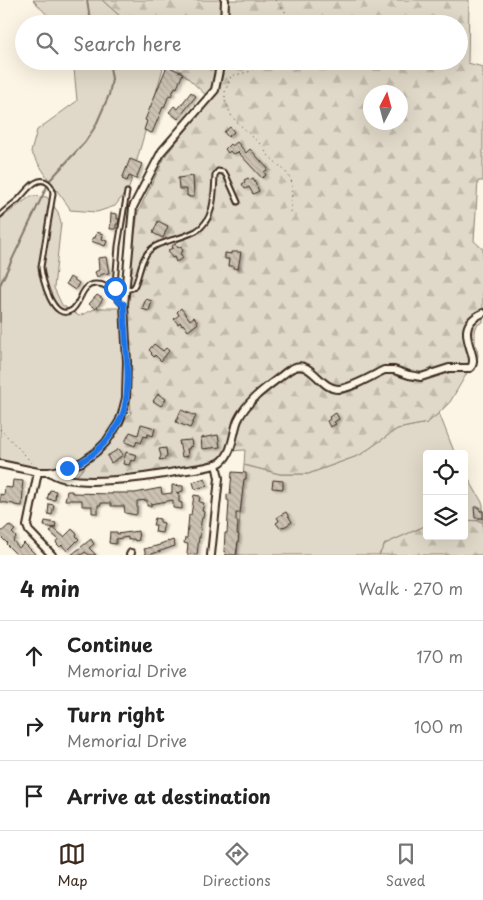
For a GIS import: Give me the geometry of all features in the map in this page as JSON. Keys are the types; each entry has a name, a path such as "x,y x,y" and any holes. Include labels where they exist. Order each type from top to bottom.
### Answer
{"street":[{"path":"224,15 225,0"},
{"path":"0,464 38,472 60,470 75,465 89,457 106,442 115,428 122,414 126,398 127,362 124,304 133,207 162,151 215,90 219,70"},
{"path":"475,341 470,330 471,322 483,313"},
{"path":"50,472 55,476 75,479 125,480 221,462 226,456 246,406 265,388 292,368 300,366 309,369 326,386 338,389 384,370 394,370 409,376 421,376 449,368 474,367 480,358"},
{"path":"211,555 219,478 216,464"},
{"path":"75,465 71,472 75,479"},
{"path":"38,472 27,526 29,531 52,555"}],"lane":[{"path":"125,290 133,288 135,285 145,257 150,249 158,244 192,232 205,223 212,206 216,172 221,171 226,175 238,202"},
{"path":"0,215 34,183 47,182 52,187 53,194 41,267 45,284 54,305 60,311 70,311 86,288 97,284 112,292 120,303 124,304"},
{"path":"112,292 115,285 118,246 127,192"}],"path":[{"path":"275,0 285,11 285,15"},
{"path":"253,70 231,76 225,92 225,101 232,117 260,144 291,179 291,212"},
{"path":"0,429 25,455 38,472"}],"green space":[{"path":"33,0 102,0 119,15 47,15"},
{"path":"102,0 469,0 468,63 468,15 119,15"},
{"path":"468,63 483,67 483,181 478,181 474,241 483,249 483,322 477,325 475,331 475,345 478,355 476,367 470,368 450,402 427,423 397,429 360,455 308,474 280,474 244,465 245,450 229,451 218,463 127,479 74,479 131,413 124,308 138,212 166,155 211,100 179,70 468,70"},
{"path":"74,70 162,70 129,188 115,206 97,212 70,210 31,152 37,130 77,101"},
{"path":"31,196 47,197 58,212 61,223 54,288 62,305 79,316 97,308 124,308 131,413 74,479 0,465 0,219"},
{"path":"439,413 453,450 423,450 423,527 385,544 379,555 237,555 244,465 280,474 308,474 360,455 397,429 427,423"},
{"path":"468,478 483,504 483,523 468,520"},
{"path":"468,520 483,523 483,555 379,555 385,544 423,527 423,540 468,540"}],"building":[{"path":"165,70 176,70 183,73 177,88 175,87 171,96 169,95 152,133 144,130 147,121 145,120"},
{"path":"191,92 196,96 178,119 169,112 174,106 178,109"},
{"path":"230,127 234,132 228,137 224,132"},
{"path":"237,142 246,153 250,149 268,169 264,172 266,175 262,178 238,152 233,154 230,151 228,153 225,149 230,144 232,146"},
{"path":"130,159 142,164 136,179 129,176 127,181 122,179"},
{"path":"193,176 194,197 189,197 187,196 187,189 179,189 178,178"},
{"path":"248,178 250,180 253,178 259,191 253,194 249,187 245,189 242,184"},
{"path":"111,213 117,214 117,219 119,219 116,229 110,229"},
{"path":"158,221 168,226 163,238 153,233"},
{"path":"97,232 103,234 102,239 107,241 105,246 91,241 93,237 95,238"},
{"path":"175,244 178,248 181,246 183,251 180,253 183,258 176,262 168,250 173,248 172,246"},
{"path":"231,252 241,252 238,269 228,266 229,259 225,259 225,253 231,254"},
{"path":"106,257 109,273 97,277 95,272 99,270 98,258"},
{"path":"70,277 79,283 75,290 66,284"},
{"path":"97,295 103,299 96,309 89,304"},
{"path":"146,299 152,301 149,311 142,309"},
{"path":"181,308 190,320 194,317 198,323 188,331 183,324 180,322 178,324 174,319 179,315 177,312"},
{"path":"154,344 163,351 166,348 169,351 161,361 155,355 154,357 149,350"},
{"path":"158,394 166,399 161,406 153,401"},
{"path":"181,410 196,416 190,428 176,422"},
{"path":"336,413 339,419 334,422 336,424 330,427 327,421 330,419 329,417"},
{"path":"141,424 155,428 153,436 148,434 147,437 144,436 141,443 137,441 135,446 125,442 130,432 138,435"},
{"path":"218,435 220,447 202,449 201,438"},
{"path":"191,440 192,446 187,449 188,456 182,457 179,441"},
{"path":"166,448 167,457 159,460 161,456 159,449"},
{"path":"119,449 123,455 111,463 107,456"},
{"path":"126,452 137,455 135,461 131,460 129,465 123,464"},
{"path":"232,472 246,473 246,479 244,479 240,513 236,513 236,521 238,521 237,534 239,535 236,555 225,555 225,533 227,533 229,501 227,500 227,494 230,495"},
{"path":"205,478 207,486 195,489 193,482"},
{"path":"13,480 23,481 22,506 0,502 0,494 4,495 5,487 12,488"},
{"path":"273,480 283,481 283,489 272,488"},
{"path":"172,485 183,486 183,491 176,493 179,493 179,502 182,503 182,509 173,508 173,500 147,506 147,500 137,501 136,515 125,513 124,506 111,506 111,503 101,503 101,505 98,505 98,513 92,513 92,506 82,506 82,500 65,500 67,491 72,491 72,493 112,494 135,493 161,488 162,494 164,494 172,493"},
{"path":"50,490 56,491 55,500 47,499"},
{"path":"194,495 200,496 199,502 204,503 197,555 187,554 188,544 184,543 185,538 187,538 189,515 191,515"},
{"path":"49,504 54,505 52,515 48,514"},
{"path":"474,507 480,507 480,511 483,511 483,518 475,518"},
{"path":"286,512 292,522 280,528 276,523 279,521 277,517"},
{"path":"155,518 160,519 160,522 164,523 162,533 155,532 156,525 153,525"},
{"path":"45,521 56,523 55,528 44,526"},
{"path":"9,525 15,530 12,533 16,537 13,541 19,548 24,543 36,555 17,555 6,544 0,533"},
{"path":"53,528 64,537 72,529 79,539 67,551 62,545 60,547 57,544 58,539 50,532"},
{"path":"138,531 139,540 128,540 128,537 116,539 116,544 109,543 110,532 117,532 117,534"},
{"path":"91,539 94,544 89,548 96,555 89,555 85,552 81,555 71,555"},
{"path":"173,540 175,546 146,555 144,549"}],"waterway":[{"path":"87,0 90,15"},
{"path":"0,322 0,285 50,180 85,142 95,127 109,95 112,79 110,70"}],"route":[{"path":"67,468 82,462 96,452 106,442 122,414 126,398 127,362 124,304 120,303 112,292 115,288"}]}
